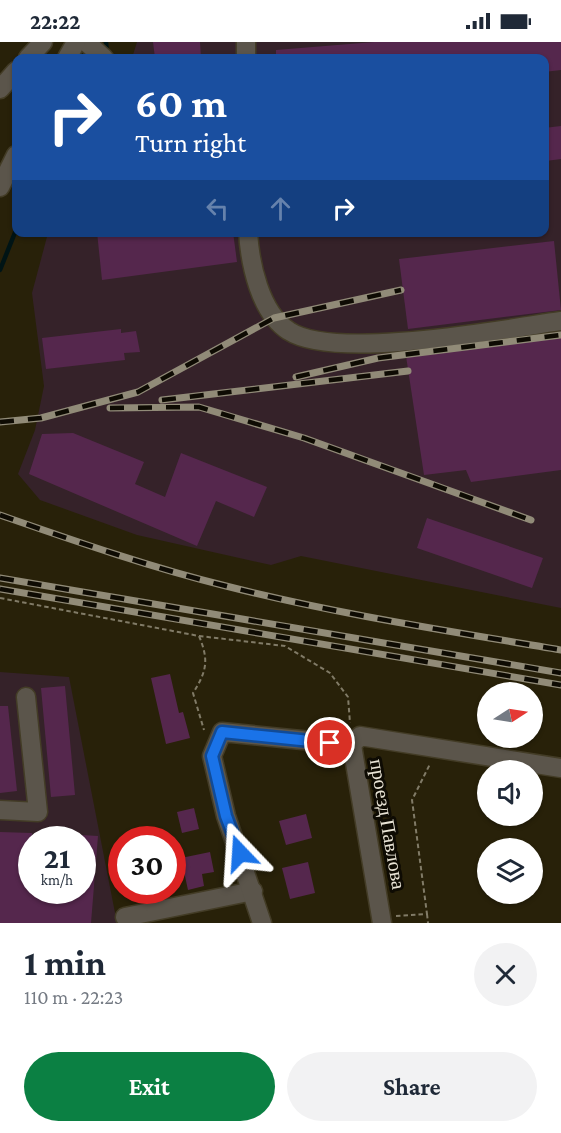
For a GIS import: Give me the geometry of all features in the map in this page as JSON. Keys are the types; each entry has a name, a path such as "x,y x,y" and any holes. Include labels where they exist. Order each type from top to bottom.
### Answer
{"street":[{"path":"32,54 43,42"},
{"path":"0,89 12,76"},
{"path":"0,187 12,163"},
{"path":"248,237 250,258 274,318 288,331 306,339 363,344 432,339 561,321"},
{"path":"0,810 38,812 26,697"},
{"path":"262,923 226,816 212,756 222,732 438,748 561,768"},
{"name":"проезд Павлова","path":"356,741 381,920"},
{"path":"125,917 253,891"}],"path":[{"path":"0,598 199,636 285,646 330,674 348,697 356,741"},
{"path":"199,636 204,649 206,673 193,693 212,756"},
{"path":"428,923 412,800 438,748"},
{"path":"381,920 427,914"}],"shaded area":[{"path":"137,42 561,42 561,608 301,556 271,565 137,535 40,500 18,474 35,430 44,386 32,293 47,237 549,237 549,54 133,54"},
{"path":"0,672 69,677 108,877 108,904 113,904 117,923 0,923"}],"building":[{"path":"153,42 200,42 201,54 154,54"},
{"path":"374,42 561,42 561,70 549,71 549,54 276,54 276,50"},
{"path":"561,126 561,159 549,161 549,127"},
{"path":"98,237 234,237 237,262 102,280"},
{"path":"554,241 561,310 408,329 399,259"},
{"path":"121,329 121,333 136,331 140,352 124,353 125,360 46,369 42,338"},
{"path":"561,338 561,470 471,482 466,470 424,475 406,356"},
{"path":"73,433 144,462 135,484 165,497 181,453 267,487 254,517 216,501 197,546 29,474 42,434"},
{"path":"427,518 543,558 532,588 417,548"},
{"path":"170,674 179,713 183,712 190,738 166,744 151,678"},
{"path":"65,686 75,795 51,797 41,688"},
{"path":"0,706 8,706 17,791 0,793"},
{"path":"194,808 199,829 186,832 186,826 180,826 177,812"},
{"path":"306,814 312,838 286,845 279,821"},
{"path":"0,832 18,833 18,904 93,904 91,923 0,923"},
{"path":"96,836 98,836 96,861"},
{"path":"210,852 214,872 202,874 204,886 188,890 186,857"},
{"path":"308,862 315,893 290,899 282,868"}],"waterway":[{"path":"106,42 107,54"},
{"path":"0,270 13,237"}],"railway":[{"path":"0,422 41,418 138,392 274,318 401,290"},
{"path":"296,377 378,358 561,335"},
{"path":"162,400 408,371"},
{"path":"110,408 199,407 304,438 531,520"},
{"path":"0,515 140,562 267,596 393,621 561,650"},
{"path":"0,578 561,673"},
{"path":"0,589 561,685"}],"route":[{"path":"240,853 226,816 212,756 222,732 330,743"}]}
